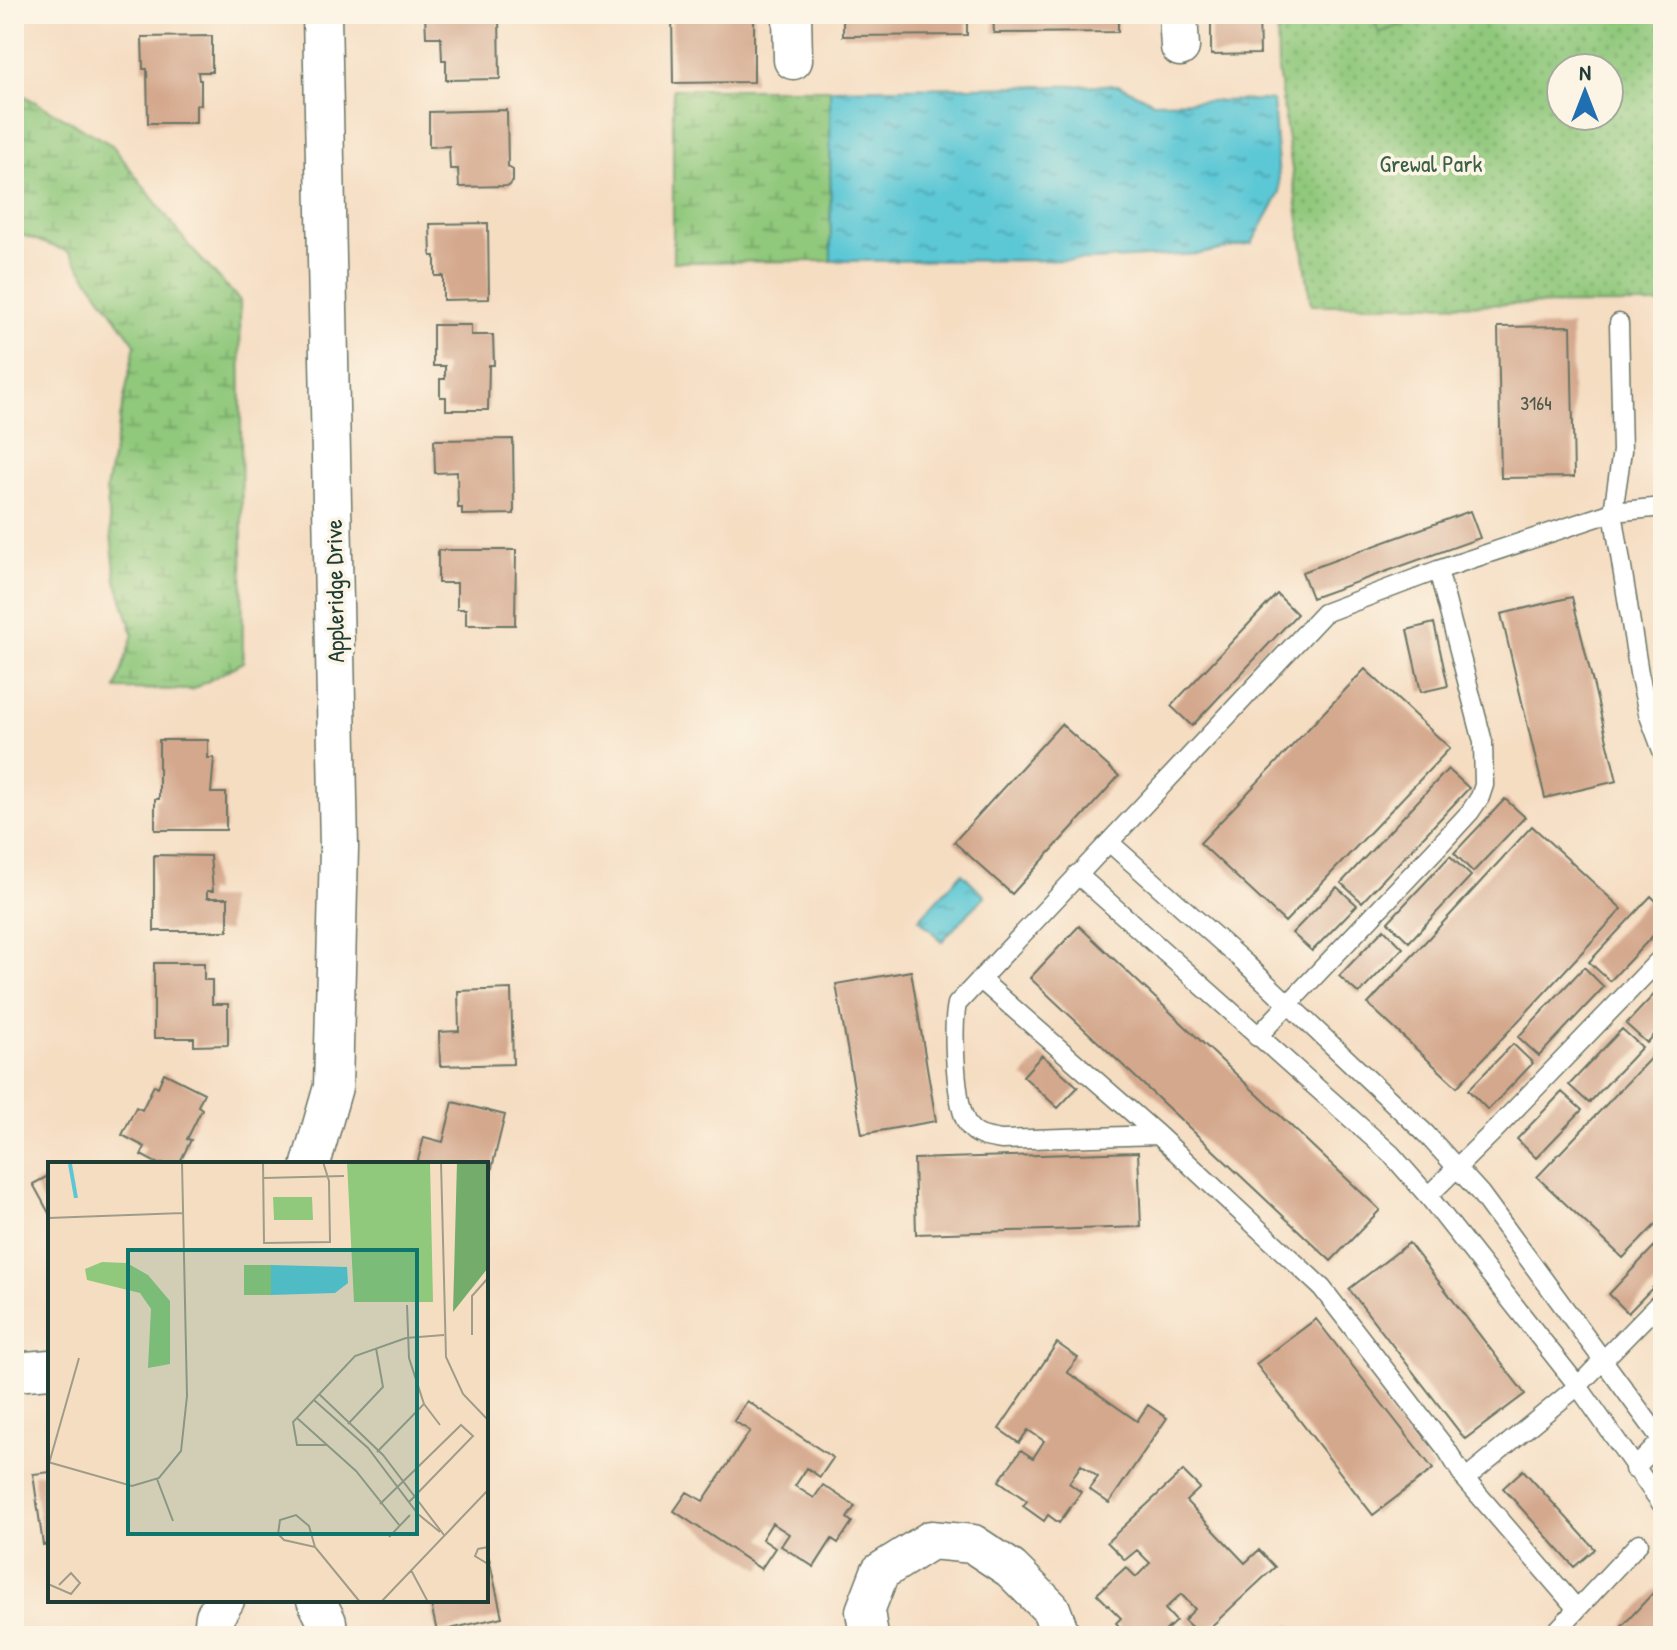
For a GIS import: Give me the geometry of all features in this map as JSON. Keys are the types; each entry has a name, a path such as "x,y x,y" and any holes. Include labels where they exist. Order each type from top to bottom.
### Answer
{"street":[{"name":"Appleridge Drive","path":"312,1162 333,1087 339,848 322,14"},
{"path":"792,14 793,60"},
{"path":"14,1372 48,1369"},
{"path":"869,1636 865,1611 880,1572 931,1540 973,1544 1011,1569 1051,1609 1061,1636"},
{"path":"212,1636 215,1616 224,1602"},
{"path":"317,1602 327,1622 328,1636"}],"lane":[{"path":"1619,323 1622,451 1613,512 1639,673 1648,713 1663,753"},
{"path":"1158,1135 1002,1140 980,1137 968,1125 961,1104 953,1019 957,1004 1324,613 1438,570 1613,512 1663,507"},
{"path":"1257,1037 1470,812 1484,785 1483,742 1438,570"},
{"path":"1109,842 1426,1134 1480,1193 1663,1441 1634,1469"},
{"path":"1077,874 1391,1154 1428,1196 1578,1386 1663,1506"},
{"path":"1428,1196 1663,956"},
{"path":"981,980 1158,1135 1322,1288 1447,1450 1465,1479 1577,1609"},
{"path":"1465,1479 1578,1386 1663,1299"},
{"path":"1552,1636 1639,1543"}],"green space":[{"name":"Grewal Park","path":"1277,14 1663,14 1663,304 1311,305 1278,70"},
{"path":"1372,14 1431,14 1379,33"},
{"path":"673,89 830,89 831,261 673,262"},
{"path":"14,90 112,145 190,247 240,301 243,662 192,690 116,689 133,634 116,580 106,489 135,344 69,252 14,232"}],"water":[{"path":"1119,85 1153,102 1273,100 1280,193 1252,243 1200,254 1094,260 831,261 830,89"},
{"path":"962,873 985,896 942,941 919,919"}],"building":[{"path":"425,14 499,14 500,79 446,80 441,37 426,37"},
{"path":"672,14 754,14 754,82 673,83"},
{"path":"843,14 967,14 967,35 843,36"},
{"path":"993,14 1118,14 1118,32 994,33"},
{"path":"1211,14 1259,14 1260,54 1211,55"},
{"path":"212,36 212,72 198,72 201,105 196,105 196,123 148,123 147,69 143,69 142,37"},
{"path":"507,110 508,167 513,170 513,181 509,186 459,187 458,169 450,169 449,146 429,147 429,112"},
{"path":"488,223 489,299 443,300 443,276 435,276 435,256 431,256 430,224"},
{"path":"433,325 471,325 471,335 493,335 494,365 489,365 488,410 446,410 446,397 440,397 440,379 445,379 445,366 433,366"},
{"path":"1571,326 1574,477 1501,478 1498,327"},
{"path":"513,439 514,514 462,515 462,508 458,508 457,472 435,473 434,440"},
{"path":"1470,511 1480,538 1312,598 1302,572"},
{"path":"438,550 516,550 515,625 466,625 466,609 457,609 457,583 438,583"},
{"path":"1277,594 1297,614 1192,726 1171,706"},
{"path":"1572,597 1617,781 1545,798 1501,614"},
{"path":"1434,623 1448,686 1421,692 1407,630"},
{"path":"1365,669 1450,748 1285,922 1200,843"},
{"path":"1061,724 1119,776 1012,894 954,842"},
{"path":"159,740 208,740 208,758 214,758 211,793 226,793 226,830 155,830 155,799 159,799"},
{"path":"1448,769 1469,788 1362,902 1341,883"},
{"path":"1505,799 1525,817 1473,872 1454,853"},
{"path":"1532,826 1622,909 1457,1087 1368,1004"},
{"path":"154,855 210,856 213,891 207,891 207,898 228,898 228,931 154,931"},
{"path":"1450,856 1471,876 1409,942 1388,922"},
{"path":"1337,887 1357,905 1312,951 1292,933"},
{"path":"1651,896 1663,908 1663,925 1610,981 1589,962"},
{"path":"1079,926 1380,1210 1331,1261 1030,978"},
{"path":"1384,929 1403,948 1359,994 1339,976"},
{"path":"154,963 204,963 204,980 212,980 212,1004 228,1004 228,1045 194,1046 194,1038 154,1038"},
{"path":"1584,967 1604,987 1539,1056 1518,1037"},
{"path":"911,971 936,1121 862,1134 836,984"},
{"path":"1663,985 1663,1025 1647,1043 1626,1024"},
{"path":"511,989 513,1064 440,1066 439,1032 459,1031 458,991"},
{"path":"1622,1029 1642,1047 1589,1103 1569,1085"},
{"path":"1513,1044 1533,1063 1488,1110 1468,1090"},
{"path":"1663,1045 1663,1217 1623,1258 1537,1177"},
{"path":"1042,1055 1078,1087 1058,1108 1023,1076"},
{"path":"164,1073 204,1093 198,1106 202,1109 180,1162 154,1162 141,1155 145,1147 122,1135 136,1107 142,1110 154,1085 158,1087"},
{"path":"1562,1092 1582,1110 1536,1158 1517,1139"},
{"path":"453,1102 505,1115 488,1184 488,1162 418,1162 424,1137 443,1142"},
{"path":"1138,1152 1141,1227 916,1234 914,1159"},
{"path":"48,1176 48,1211 33,1184"},
{"path":"1663,1237 1663,1277 1628,1313 1609,1294"},
{"path":"1409,1243 1525,1394 1465,1439 1349,1289"},
{"path":"1316,1319 1433,1469 1373,1515 1256,1364"},
{"path":"1057,1343 1078,1358 1067,1372 1137,1421 1148,1405 1167,1418 1109,1503 1089,1489 1098,1477 1081,1465 1069,1483 1081,1492 1059,1523 1048,1515 1044,1521 1023,1506 1027,1501 999,1481 1021,1450 1033,1458 1044,1441 1028,1430 1019,1443 999,1429"},
{"path":"747,1401 833,1458 820,1477 807,1468 795,1486 814,1498 823,1485 855,1506 847,1518 852,1522 838,1543 832,1539 814,1567 781,1546 789,1534 772,1523 762,1539 775,1548 761,1569 674,1511 687,1492 703,1501 750,1431 734,1421"},
{"path":"1523,1470 1595,1549 1574,1567 1503,1488"},
{"path":"1183,1471 1200,1488 1186,1501 1245,1563 1259,1550 1275,1567 1201,1636 1184,1620 1195,1609 1181,1594 1165,1609 1176,1621 1160,1636 1128,1636 1116,1623 1121,1618 1097,1594 1126,1567 1136,1577 1150,1563 1137,1550 1125,1560 1107,1542"},
{"path":"48,1472 48,1544 43,1545 33,1474"},
{"path":"488,1558 502,1617 437,1632 430,1602 488,1602"},
{"path":"1663,1582 1663,1636 1613,1636"},
{"path":"1290,1624 1298,1636 1272,1636"}]}
